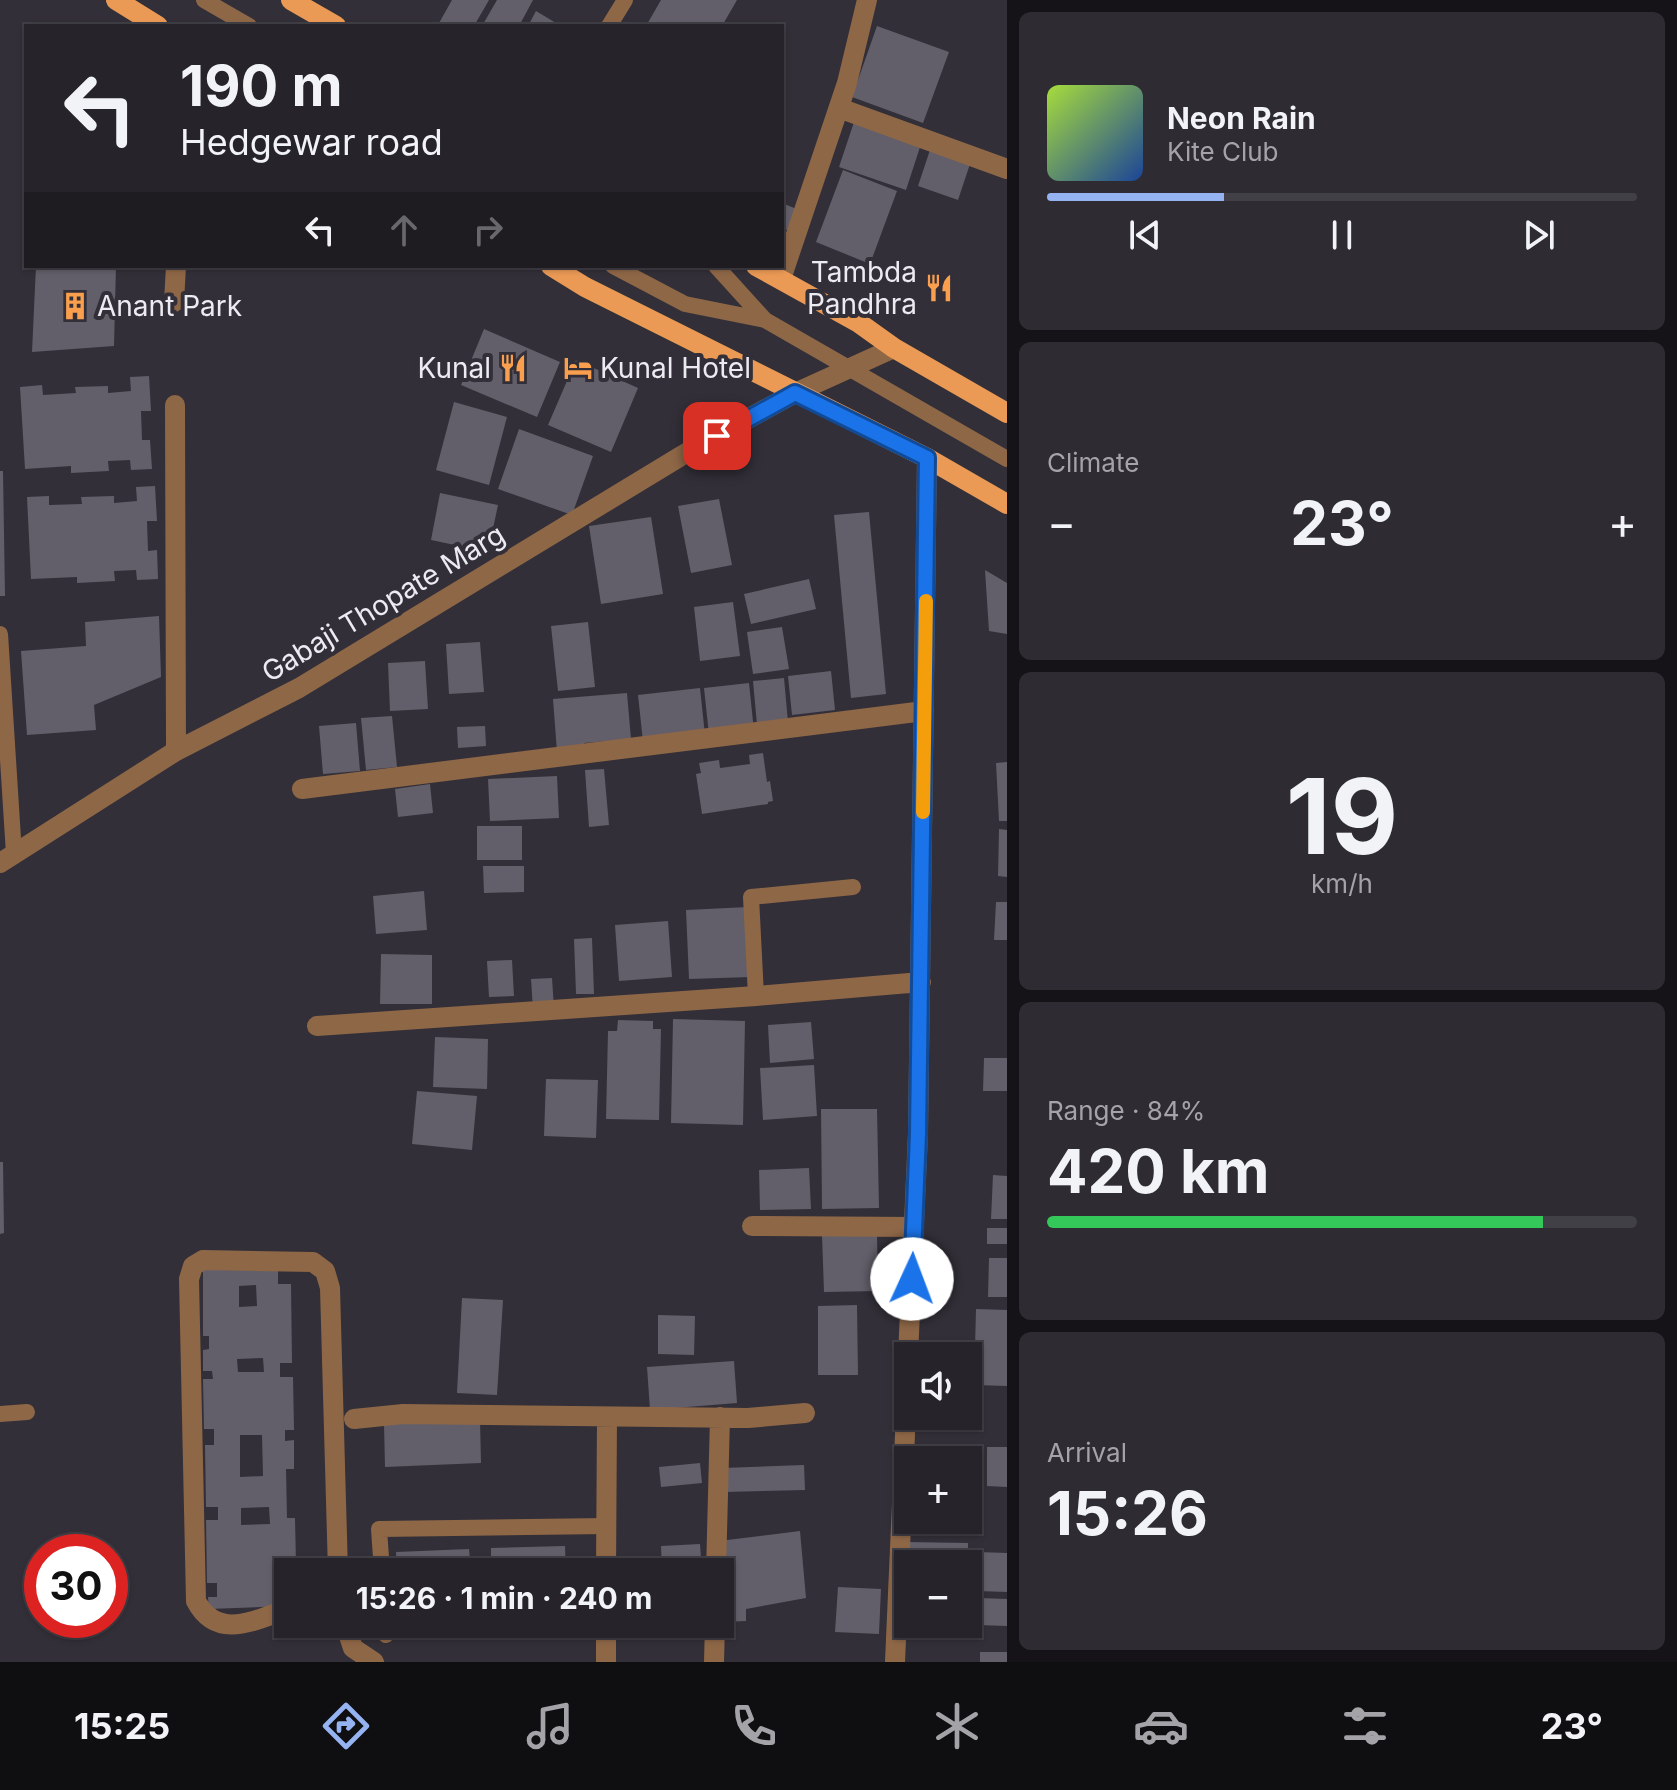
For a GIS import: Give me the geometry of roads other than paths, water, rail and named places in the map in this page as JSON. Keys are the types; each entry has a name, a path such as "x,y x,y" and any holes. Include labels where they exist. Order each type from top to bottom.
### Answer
{"main road":[{"path":"116,0 155,24"},
{"path":"291,0 333,24"},
{"path":"554,268 585,287 927,458 1007,504"},
{"path":"760,268 859,323 894,348 1007,413"}],"street":[{"path":"781,279 839,108 867,0"},
{"path":"839,108 1007,169"},
{"path":"174,302 176,268"},
{"name":"Gabaji Thopate Marg","path":"7,858 176,751 299,688 691,450 795,393 894,348"},
{"path":"175,405 176,751"},
{"path":"909,1342 921,982 927,458"},
{"path":"302,789 924,711"},
{"path":"317,1026 921,982"},
{"path":"752,1226 914,1227"},
{"path":"274,1614 231,1625 210,1620 196,1601 189,1279 193,1266 203,1260 313,1262 325,1271 330,1288 338,1558"},
{"path":"354,1419 403,1414 748,1418 805,1413"},
{"path":"716,1558 720,1417"},
{"path":"606,1558 607,1418"},
{"path":"895,1662 905,1430"},
{"path":"350,1638 353,1648 374,1662"},
{"path":"606,1638 606,1662"},
{"path":"714,1662 715,1638"}],"lane":[{"path":"204,0 246,24"},
{"path":"610,24 625,0"},
{"path":"617,268 685,304 765,320"},
{"path":"718,268 765,320 1007,459"},
{"path":"0,634 7,858"},
{"path":"756,996 751,897 853,887"},
{"path":"0,1414 27,1412"},
{"path":"381,1558 379,1529 607,1526"}],"place":[{"name":"Tambda Pandhra","path":"939,288"},
{"name":"Anant Park","path":"75,306"},
{"name":"Kunal","path":"513,368"},
{"name":"Kunal Hotel","path":"578,368"}]}
